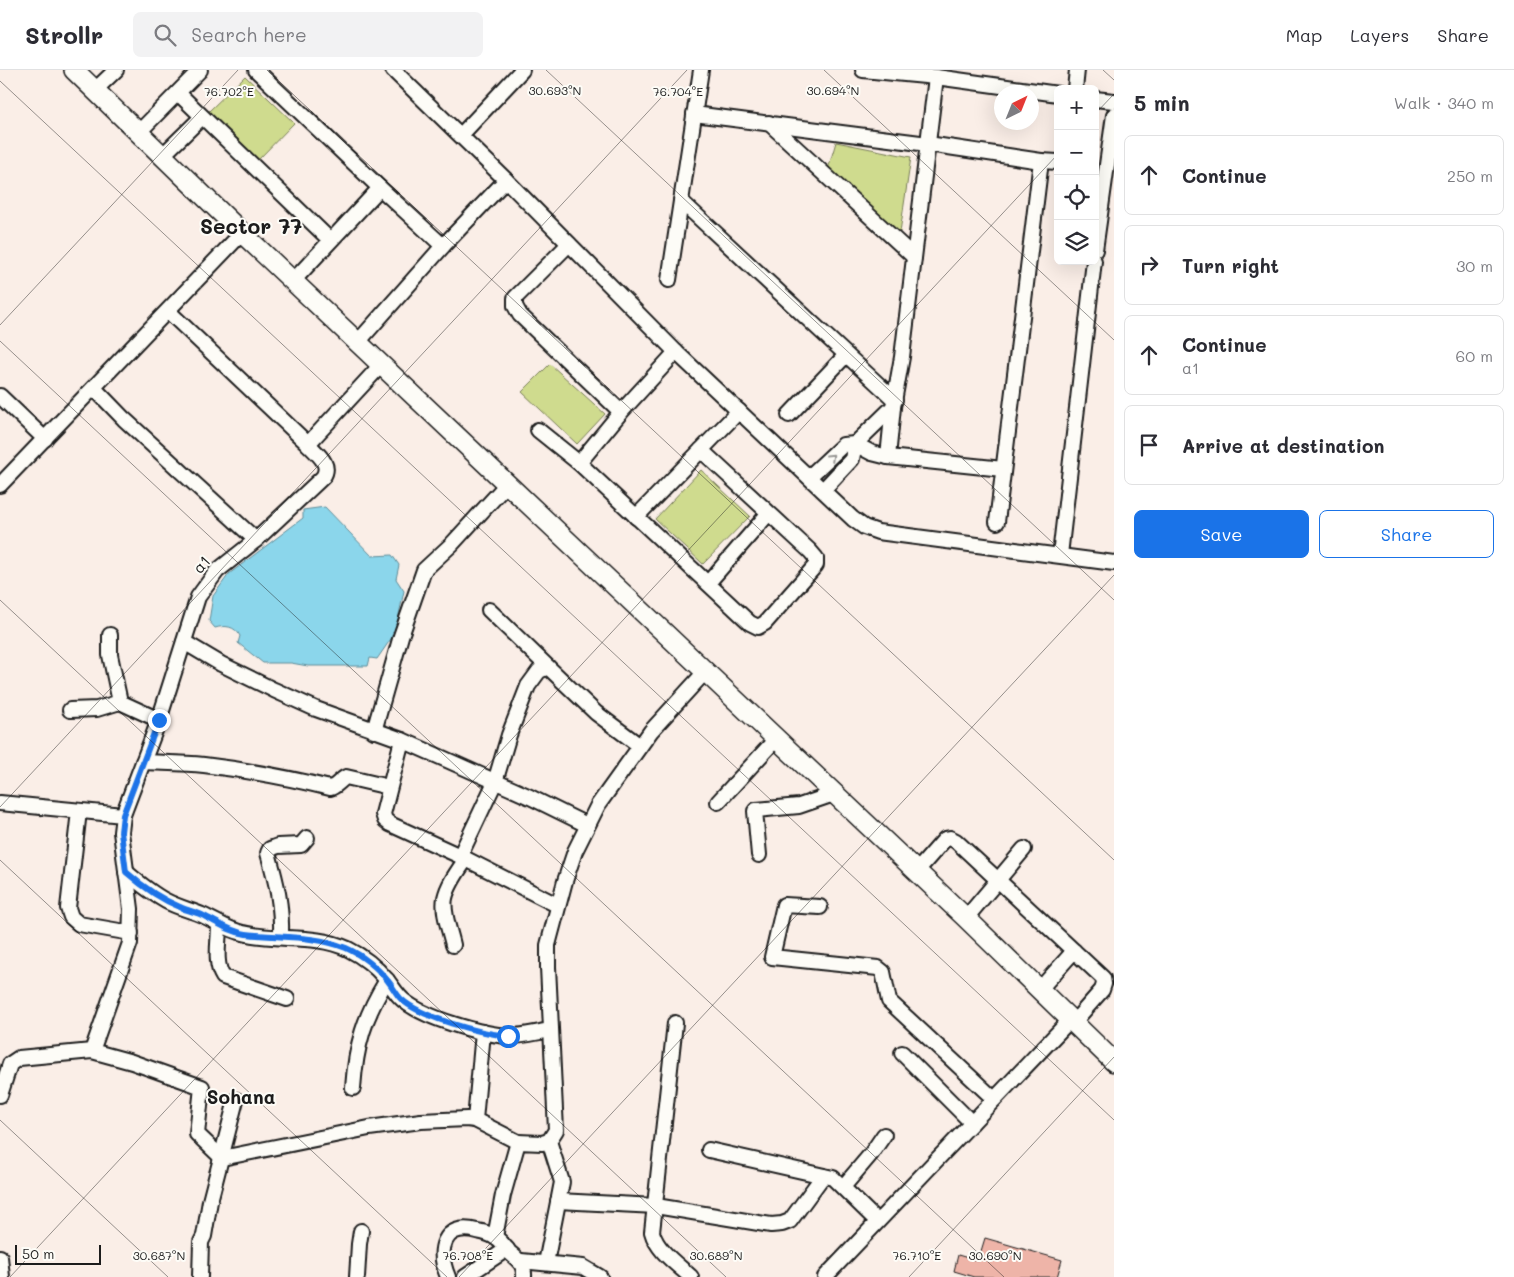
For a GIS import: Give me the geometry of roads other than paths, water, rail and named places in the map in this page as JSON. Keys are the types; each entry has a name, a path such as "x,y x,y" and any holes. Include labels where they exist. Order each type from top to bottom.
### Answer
{"street":[{"path":"74,70 164,155 242,233 966,918 1114,1062"},
{"path":"95,90 116,70"},
{"path":"139,132 200,70"},
{"path":"256,70 443,246"},
{"path":"393,70 506,180 676,352 864,527 878,532 1114,563"},
{"path":"460,135 522,70"},
{"path":"668,280 701,70"},
{"path":"863,70 936,77 1054,93"},
{"path":"1075,85 1077,70"},
{"path":"888,456 936,77"},
{"path":"178,93 330,240"},
{"path":"1099,99 1114,101"},
{"path":"694,114 1054,162"},
{"path":"1099,222 1114,115"},
{"path":"164,155 202,116"},
{"path":"769,124 914,257"},
{"path":"996,522 1041,161"},
{"path":"358,342 443,246 506,180"},
{"path":"293,281 380,188"},
{"path":"681,201 846,355 894,404"},
{"path":"0,485 242,233"},
{"path":"569,244 515,298 515,306 520,315 621,412"},
{"path":"1060,555 1094,265"},
{"name":"a1","path":"92,1051 132,933 131,909 121,832 123,815 159,720 198,597 207,582 217,571 256,540 327,472 327,467 323,460 308,444 168,311"},
{"path":"579,462 621,412 676,352"},
{"path":"790,415 846,355"},
{"path":"308,444 382,365"},
{"path":"94,388 124,420 256,540"},
{"path":"0,396 45,439"},
{"path":"823,490 852,459 855,444 894,404"},
{"path":"636,517 739,412"},
{"path":"538,430 579,462 750,623 758,627 765,623 816,565 816,558 701,450"},
{"path":"810,477 842,445 855,444 872,453 888,456 1003,469"},
{"path":"374,731 401,636 424,570 452,544 507,484"},
{"path":"708,583 768,514"},
{"path":"489,610 596,713 640,746"},
{"path":"110,636 110,655 120,702"},
{"path":"184,642 221,664 274,690 316,709 402,740 588,825"},
{"path":"453,945 445,906 446,897 495,782 506,742 528,686 539,671 548,667"},
{"path":"222,1158 395,1124 421,1121 475,1120 518,1142 542,1143 549,1141 556,1130 548,945 575,851 598,805 640,746 664,715 705,672"},
{"path":"70,710 97,709 120,702 159,720"},
{"path":"718,802 776,739"},
{"path":"402,740 383,814 385,820 558,905"},
{"path":"143,762 202,765 233,769 330,788 334,788 341,779 346,777 389,787"},
{"path":"759,855 756,810 799,806 834,794"},
{"path":"0,803 123,815"},
{"path":"79,811 68,908 71,917 79,924 132,933"},
{"path":"282,937 280,895 268,853 273,848 301,844 307,838"},
{"path":"825,1277 994,1099 1102,990 1104,984 1103,978 956,841 950,838 945,839 916,872"},
{"path":"966,918 1024,849"},
{"path":"126,872 150,891 167,901 243,934 326,941 348,949 373,966 387,980 396,994 415,1008 432,1016 482,1032 518,1036 551,1030"},
{"path":"820,907 784,905 772,957 878,968 883,972 889,1001 994,1099"},
{"path":"219,925 218,964 219,971 223,977 287,999"},
{"path":"1039,990 1074,951"},
{"path":"353,1088 356,1056 364,1026 376,997 387,980"},
{"path":"675,1023 652,1232 654,1239 666,1254 691,1277"},
{"path":"475,1120 482,1032"},
{"path":"0,1095 5,1062 19,1058 92,1051 132,1062 202,1086 197,1134 222,1158"},
{"path":"902,1053 972,1123"},
{"path":"200,1277 201,1242 236,1100"},
{"path":"843,1187 871,1154 884,1135"},
{"path":"546,1263 562,1182 549,1141"},
{"path":"495,1237 503,1195 518,1142"},
{"path":"709,1150 833,1178 878,1221"},
{"path":"558,1201 656,1206 771,1225 782,1224 790,1220 823,1176"},
{"path":"448,1277 442,1260 442,1252 448,1236 452,1232 463,1228 495,1237 506,1249 521,1260 583,1266 600,1277"},
{"path":"358,1277 361,1231"},
{"path":"465,1277 506,1249"},
{"path":"0,1256 2,1277"},
{"path":"521,1260 524,1277"}],"water":[{"path":"325,507 372,556 392,555 399,565 396,579 404,591 395,633 377,659 370,658 368,666 308,666 291,663 263,663 238,643 240,636 233,628 215,628 209,621 213,596 229,574 303,518 303,510"}],"district":[{"name":"Sector 77","path":"251,225"},
{"name":"Sohana","path":"241,1096"}]}
